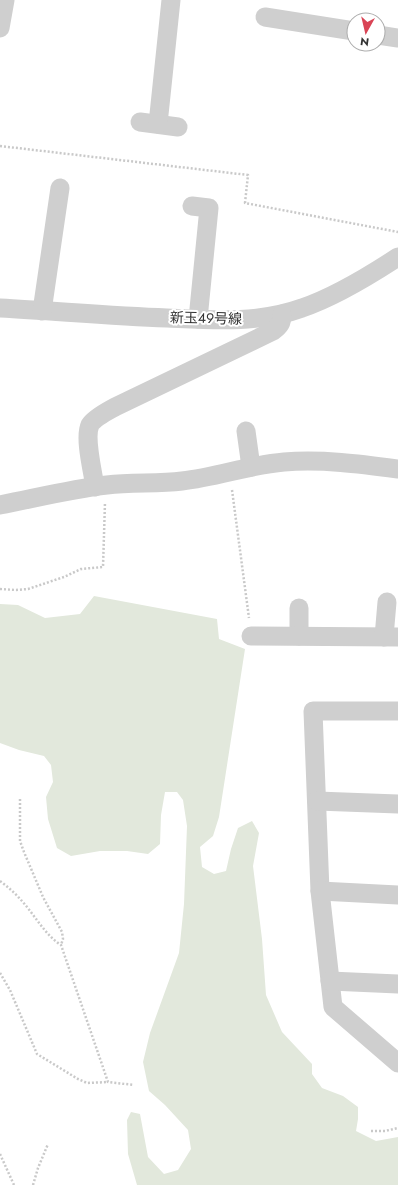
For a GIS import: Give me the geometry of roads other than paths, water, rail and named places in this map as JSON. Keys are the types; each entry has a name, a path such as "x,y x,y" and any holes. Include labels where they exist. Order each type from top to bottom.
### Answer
{"street":[{"path":"0,28 5,0"},
{"path":"171,0 149,123 178,127"},
{"path":"264,17 346,30"},
{"path":"386,36 398,38"},
{"path":"42,311 60,188"},
{"path":"192,206 209,208 198,319"},
{"name":"新玉49号線","path":"0,308 217,320 247,319 282,314 301,308 325,298 398,257"},
{"path":"101,486 89,448 88,434 90,424 115,407 273,331 279,327 282,320 282,314"},
{"path":"246,431 251,467"},
{"path":"0,505 101,486 126,483 183,481 283,462 322,461 398,469"},
{"path":"251,636 391,637 387,602"},
{"path":"300,608 300,636"},
{"path":"398,711 313,711 320,891 333,1007 398,1063"},
{"path":"317,801 398,804"},
{"path":"320,891 398,895"},
{"path":"330,981 398,984"}]}
